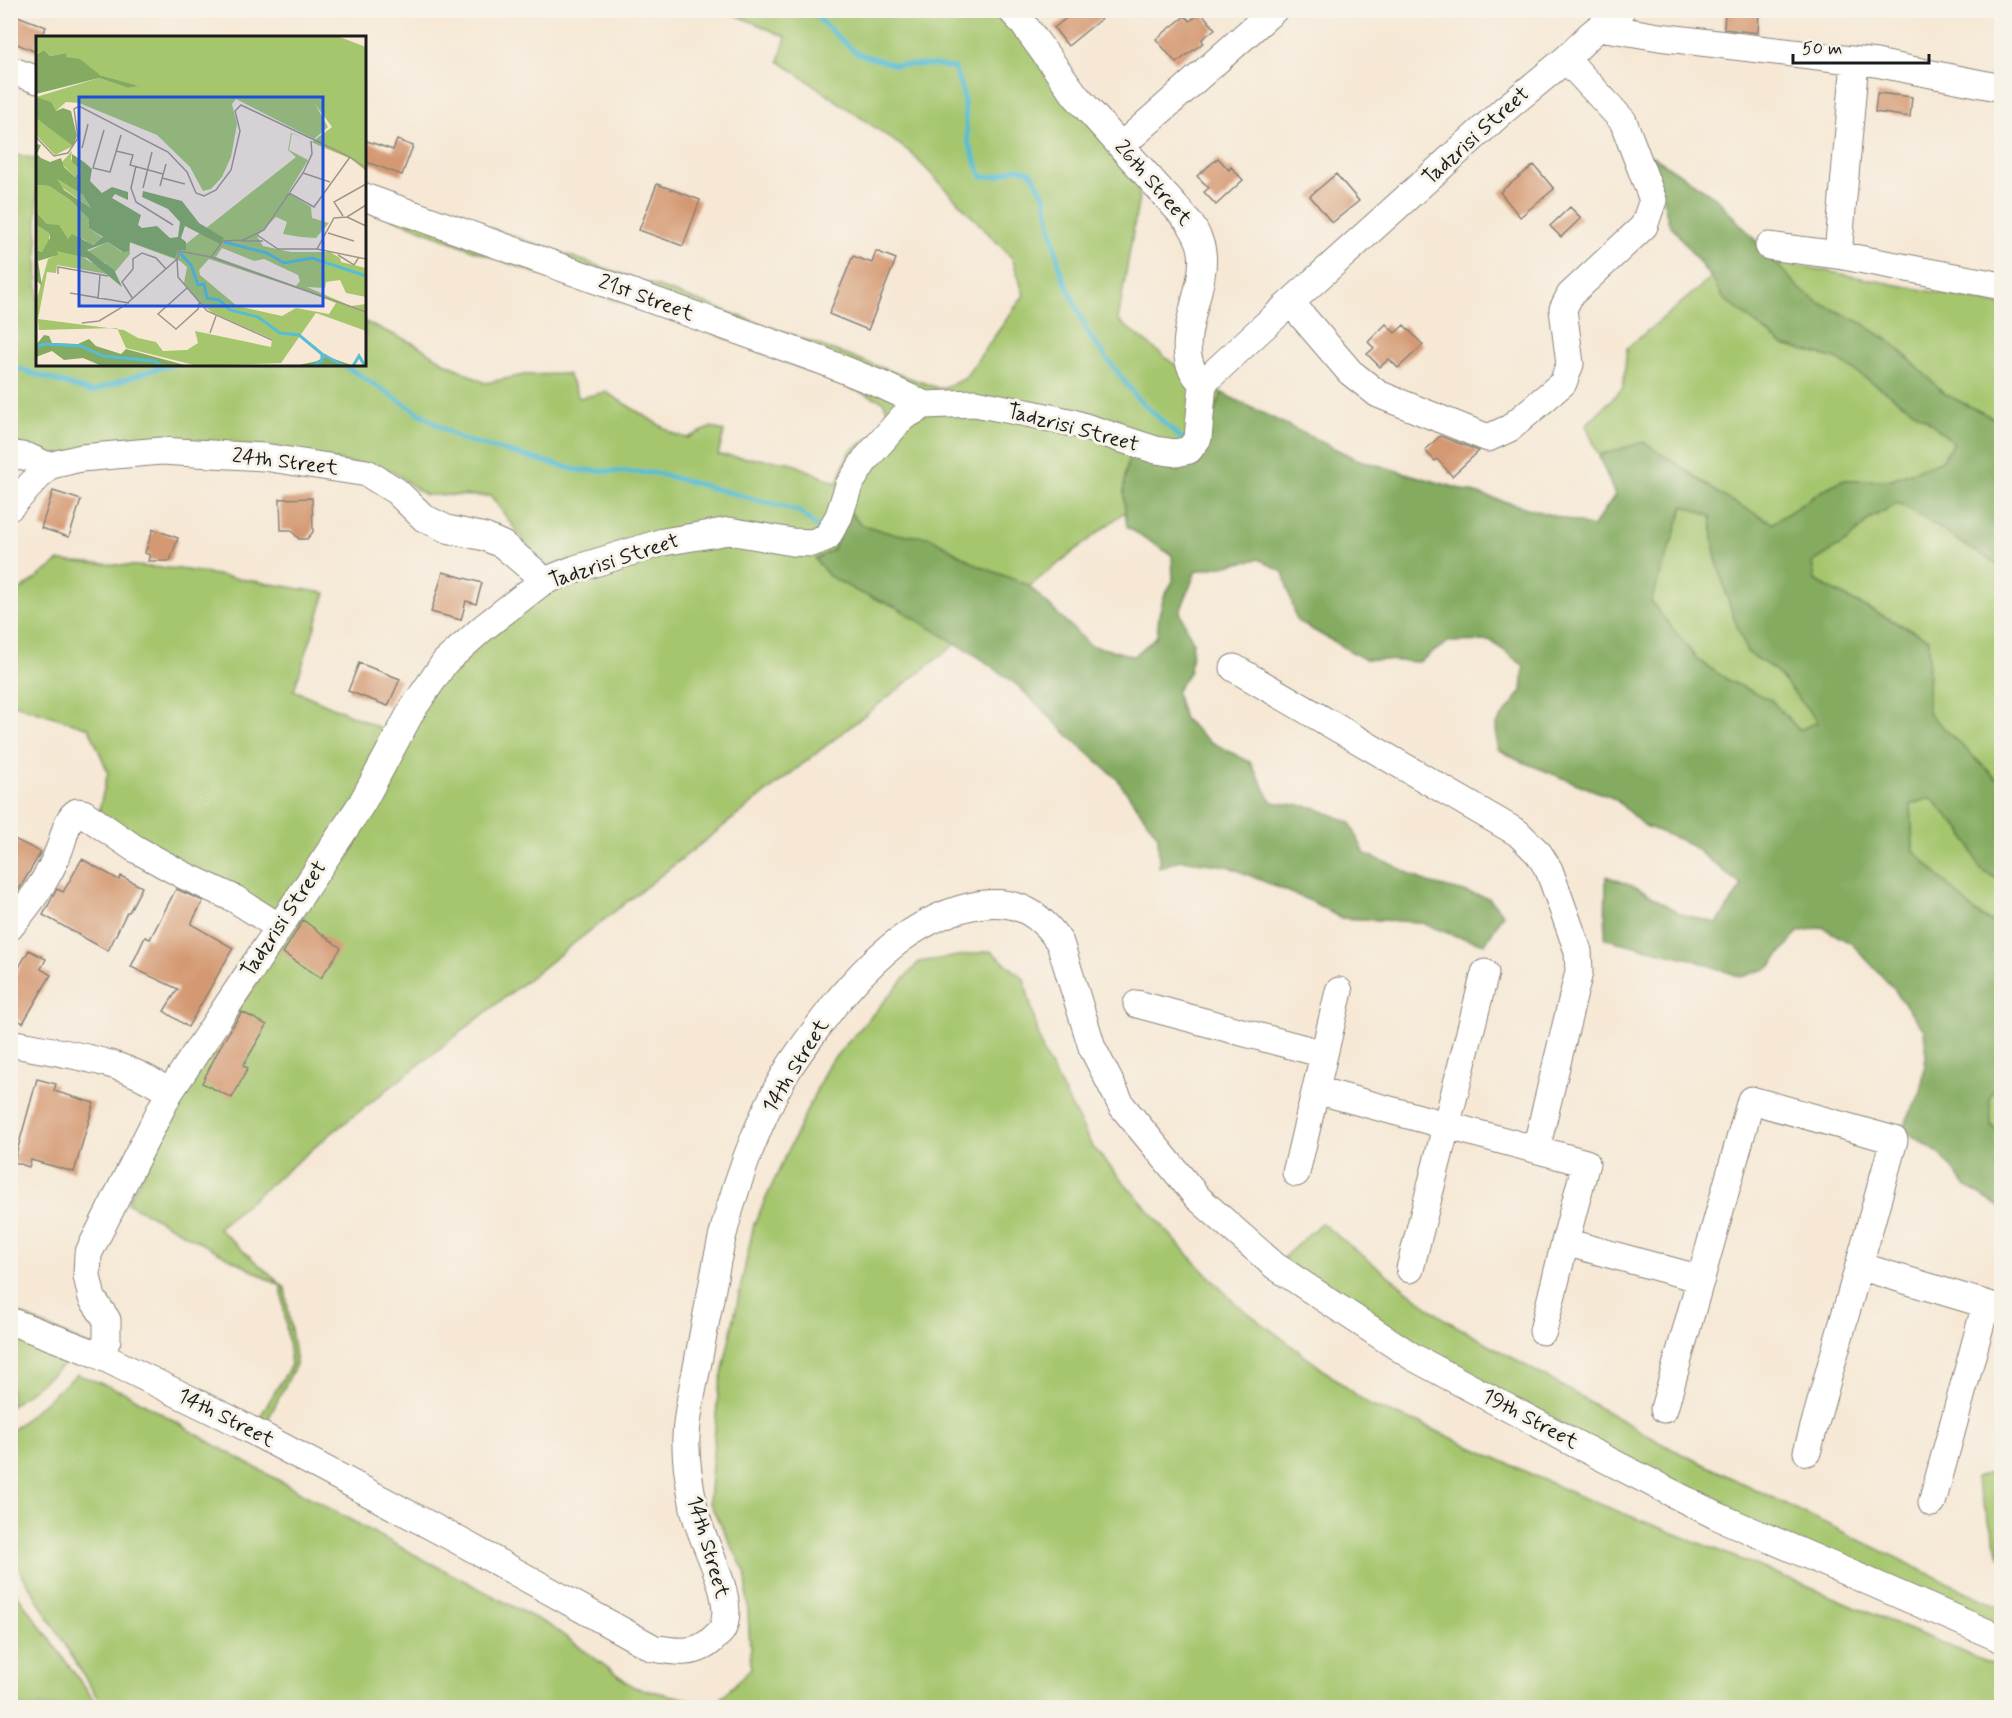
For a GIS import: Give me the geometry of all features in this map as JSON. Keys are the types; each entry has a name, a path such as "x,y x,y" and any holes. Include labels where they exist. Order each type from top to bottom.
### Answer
{"street":[{"path":"1121,146 1274,10"},
{"name":"Tadzrisi Street","path":"99,1355 107,1340 107,1320 92,1298 87,1276 88,1254 169,1093 362,803 412,710 445,662 483,628 542,582 574,569 663,542 729,531 792,542 812,543 827,537 839,516 849,485 865,460 903,417 925,405 975,403 1073,423 1156,450 1176,453 1189,450 1198,438 1203,383 1504,110 1621,10"},
{"name":"26th Street","path":"1019,14 1076,96 1189,222 1197,235 1202,252 1202,268 1186,345 1191,370 1203,383"},
{"path":"1600,27 1659,37 1855,61 2001,87"},
{"path":"1291,303 1350,372 1378,394 1488,438 1510,428 1563,383 1570,364 1563,309 1570,295 1644,226 1653,200 1623,121 1566,59"},
{"path":"1838,255 1855,61"},
{"path":"10,70 36,79"},
{"name":"21st Street","path":"366,197 823,361 925,405"},
{"path":"1769,246 1838,255 2001,286"},
{"name":"24th Street","path":"48,466 81,458 161,451 264,456 367,473 396,491 424,518 447,529 485,537 503,545 535,572 542,582"},
{"path":"10,454 28,457 48,466 10,507"},
{"path":"1234,668 1518,833 1539,854 1549,870 1578,951 1579,972 1536,1149"},
{"path":"10,927 54,864 69,822 73,814 77,812 83,813 134,848 183,875 235,899 279,927"},
{"name":"14th Street","path":"10,1321 99,1355 230,1419 463,1543 653,1648 677,1652 695,1651 710,1643 722,1630 726,1609 723,1587 696,1519 689,1483 686,1438 692,1394 719,1253 741,1173 760,1124 789,1068 845,992 880,954 919,926 953,911 983,903 1010,904 1031,912 1050,927 1060,943 1092,1047 1122,1106"},
{"path":"1410,1269 1485,973"},
{"path":"1296,1173 1339,991"},
{"path":"1137,1004 1324,1054"},
{"path":"10,1043 108,1063 153,1081 169,1093"},
{"path":"1316,1090 1586,1163 1543,1331"},
{"path":"1664,1409 1751,1100 1894,1140 1807,1452"},
{"name":"19th Street","path":"1122,1106 1198,1198 1275,1266 1413,1357 1717,1516 2001,1639"},
{"path":"1565,1242 1701,1279"},
{"path":"1859,1266 1994,1306 1932,1503"}],"green space":[{"path":"727,11 997,11 1006,18 1141,185 1118,320 1179,368 1235,401 1356,459 1593,527 1615,495 1586,425 1623,388 1627,348 1711,278 1669,223 1652,156 1715,197 1775,261 2001,305 2001,422 1945,394 1901,351 1733,305 1783,345 1837,359 1926,419 1954,443 1941,461 1889,480 1842,480 1773,524 1726,498 1669,458 1600,537 1202,451 328,1136 218,1228 285,1288 296,1364 264,1427 88,1346 11,1406 11,1310 257,1422 291,1365 281,1286 127,1203 208,1055 291,929 98,815 108,772 89,728 11,703 11,597 59,561 180,569 326,593 294,690 387,731 548,574 491,496 425,495 392,471 263,446 65,454 11,453 11,154 36,159 36,366 366,366 366,322 415,344 485,383 524,375 568,374 579,398 606,392 674,434 687,438 712,427 724,432 718,455 789,462 837,483 849,452 881,430 889,415 883,401 693,325 589,292 478,252 366,207 490,228 940,389 964,379 1024,295 1012,258 910,152 779,61 786,37"},
{"path":"1652,156 1715,197 1800,289 1818,302 1860,322 1891,342 1945,394 2001,422 2001,565 1899,503 1871,517 1849,540 1812,563 1815,580 1929,639 1928,713 2001,783 2001,881 1981,870 1963,832 1931,798 1911,804 1913,850 1975,912 2001,929 2001,1078 1990,1096 1991,1125 2001,1136 2001,1208 1967,1187 1941,1155 1902,1129 1921,1092 1926,1055 1924,1030 1893,988 1852,944 1822,927 1798,932 1769,968 1741,977 1691,959 1605,939 1606,876 1636,887 1681,914 1717,923 1742,886 1688,843 1643,825 1615,799 1523,762 1497,749 1496,725 1522,691 1524,666 1491,641 1448,642 1419,662 1364,659 1297,621 1283,572 1259,559 1196,571 1180,612 1193,642 1190,671 1176,692 1184,719 1209,741 1250,762 1272,802 1313,807 1350,822 1365,854 1428,883 1489,898 1503,914 1485,944 1419,922 1340,918 1313,902 1227,866 1180,860 1159,868 1158,836 1117,779 1018,686 980,658 896,607 858,592 829,576 815,559 833,550 850,512 860,524 893,534 930,537 977,565 1028,585 1090,645 1134,656 1157,636 1164,596 1173,581 1172,555 1127,527 1124,490 1131,452 1182,466 1195,460 1222,393 1356,459 1593,527 1615,495 1599,455 1644,442 1726,498 1773,523 1842,480 1889,480 1941,461 1954,443 1926,419 1837,359 1783,345 1723,298 1711,277 1669,223","holes":["1684,506 1711,516 1715,554 1731,610 1747,652 1775,670 1818,722 1799,730 1771,700 1731,682 1698,660 1651,602"]},
{"path":"1899,503 2001,565 2001,783 1928,713 1929,639 1815,580 1811,562 1849,540 1871,518"},
{"path":"1684,506 1711,516 1715,554 1731,610 1747,652 1775,670 1819,722 1799,730 1771,700 1731,682 1698,660 1650,602"},
{"path":"1931,798 1963,832 1981,870 2001,881 2001,929 1975,912 1913,850 1911,804"},
{"path":"991,951 1024,979 1043,1052 1092,1146 1182,1248 1234,1302 1371,1406 1419,1423 1579,1496 1773,1572 2001,1668 2001,1707 103,1707 11,1556 11,1431 77,1374 126,1393 389,1541 552,1627 634,1687 714,1705 751,1668 746,1574 709,1502 718,1393 754,1224 828,1065 919,962"},
{"path":"2001,1078 2001,1136 1991,1125 1990,1096"},
{"path":"1321,1223 1444,1319 1672,1449 1996,1606 2001,1605 2001,1628 1753,1526 1411,1345 1282,1259"},
{"path":"1993,1472 2001,1504 2001,1558 1975,1478"},
{"path":"11,1586 99,1707 11,1707"}],"building":[{"path":"1076,10 1112,10 1068,46 1054,28"},
{"path":"1725,10 1759,10 1758,33 1724,29"},
{"path":"1201,12 1215,29 1202,39 1203,43 1176,63 1156,39 1185,16 1190,21"},
{"path":"10,13 46,27 43,36 36,36 36,52 10,41"},
{"path":"1877,93 1912,97 1910,117 1875,112"},
{"path":"397,140 413,146 402,175 366,162 366,141 393,150"},
{"path":"1218,158 1229,170 1231,167 1243,180 1216,205 1204,192 1209,188 1197,176"},
{"path":"1534,165 1554,189 1520,217 1500,192"},
{"path":"1336,174 1359,201 1332,223 1310,196"},
{"path":"657,184 700,200 683,246 639,230"},
{"path":"1570,207 1581,218 1561,237 1550,226"},
{"path":"876,251 896,259 868,330 829,314 853,256 872,263"},
{"path":"1386,324 1395,333 1404,325 1423,345 1398,368 1389,359 1380,367 1367,354 1374,348 1368,342"},
{"path":"1440,436 1479,451 1452,476 1437,459 1435,461 1425,450"},
{"path":"53,491 81,500 69,537 41,528"},
{"path":"312,498 313,532 307,539 299,539 291,530 281,530 280,499"},
{"path":"153,529 178,538 170,561 148,561 150,555 145,553"},
{"path":"443,572 482,583 476,604 466,601 461,620 431,612"},
{"path":"359,663 400,679 388,706 348,691"},
{"path":"10,837 41,852 17,893 10,890"},
{"path":"82,859 119,880 121,876 142,887 108,951 43,915 57,889 63,892"},
{"path":"176,889 203,901 191,924 233,948 188,1027 164,1011 178,989 131,967 145,937 150,939"},
{"path":"303,920 341,948 321,978 283,953"},
{"path":"29,950 46,959 41,969 51,975 23,1023 10,1016 10,983"},
{"path":"242,1012 267,1025 243,1066 248,1068 232,1098 202,1083 221,1045"},
{"path":"37,1079 56,1084 54,1091 94,1103 74,1172 31,1160 29,1167 14,1162"}],"waterway":[{"path":"809,10 856,53 895,65 934,65 954,68 963,92 968,142 982,177 998,176 1016,168 1031,172 1045,197 1060,270 1089,335 1138,399 1182,439"},
{"path":"10,366 91,392 169,366"},
{"path":"345,366 460,439 577,470 656,473 799,511 820,530"}]}
